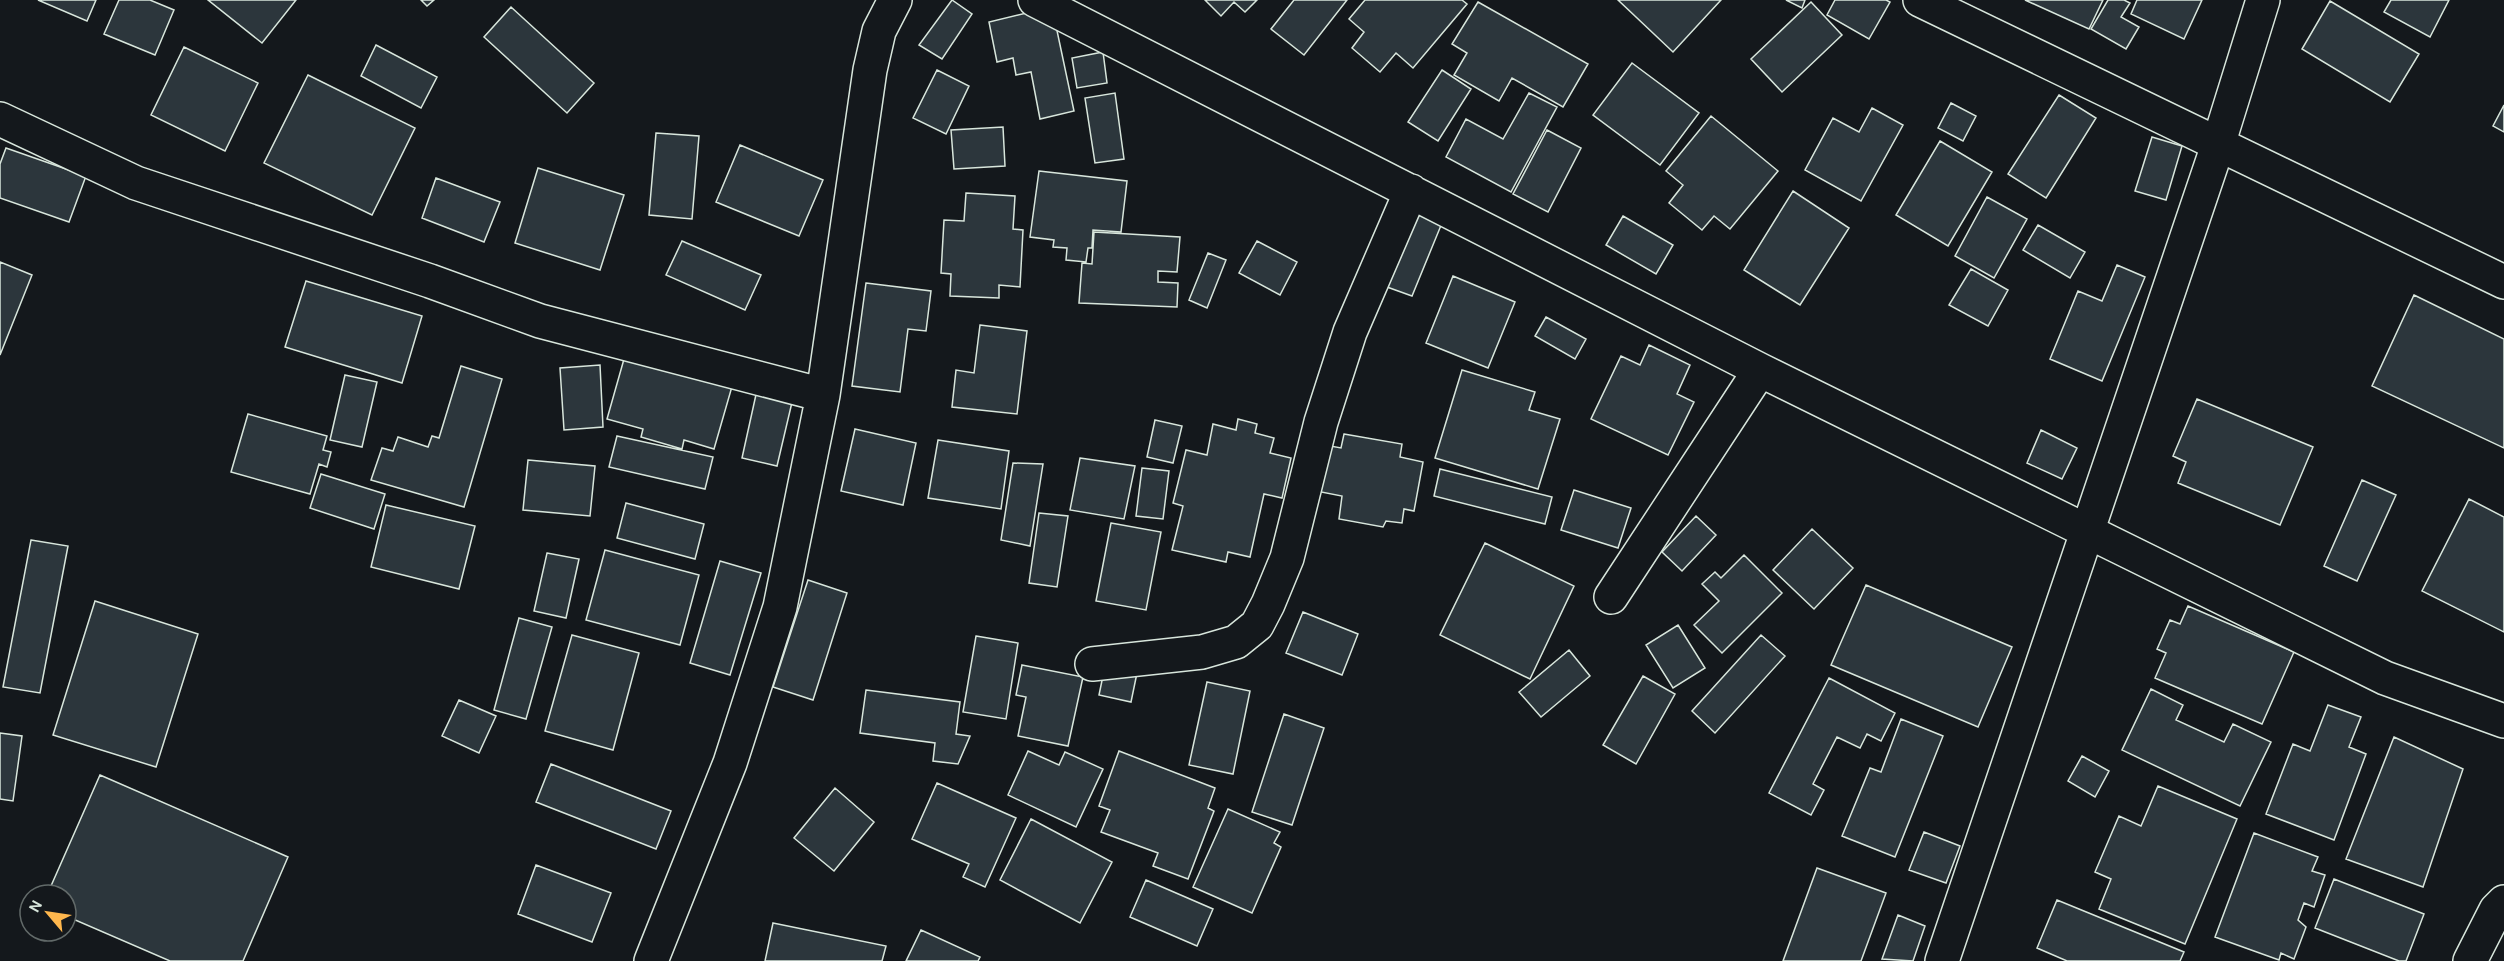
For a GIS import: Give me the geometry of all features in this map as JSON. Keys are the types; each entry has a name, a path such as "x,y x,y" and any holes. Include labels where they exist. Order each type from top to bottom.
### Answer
{"street":[{"path":"1035,0 1760,370 2385,678 2504,721"},
{"path":"1920,0 2504,282"},
{"path":"1942,961 2218,145 2263,0"},
{"path":"651,961 730,763 780,607 823,395 870,70 879,31 892,1"},
{"path":"0,119 136,183 430,281 540,321 823,395"},
{"path":"1092,664 1202,652 1236,642 1257,625 1287,558 1321,422 1350,332 1411,192"},
{"path":"1611,597 1760,370"},
{"path":"2470,961 2496,910 2504,902"}],"building":[{"path":"38,0 96,0 87,21"},
{"path":"119,0 150,0 174,10 155,55 104,34"},
{"path":"208,0 296,0 262,43"},
{"path":"421,0 434,0 427,6"},
{"path":"952,0 972,14 942,59 919,45"},
{"path":"1205,0 1257,0 1245,12 1234,2 1221,16"},
{"path":"1294,0 1347,0 1304,55 1271,29"},
{"path":"1365,0 1462,0 1467,4 1413,68 1396,53 1380,72 1352,48 1364,32 1349,19"},
{"path":"1618,0 1721,0 1673,52"},
{"path":"1786,0 1805,0 1802,8"},
{"path":"1835,0 1886,0 1890,2 1869,39 1827,15"},
{"path":"2025,0 2103,0 2089,29"},
{"path":"2108,0 2124,0 2130,3 2121,17 2139,27 2126,49 2091,29"},
{"path":"2137,0 2202,0 2184,39 2131,14"},
{"path":"2391,0 2449,0 2430,37 2384,12"},
{"path":"2330,1 2419,54 2390,102 2302,49"},
{"path":"1478,2 1588,64 1563,107 1512,78 1499,101 1454,75 1467,53 1452,44"},
{"path":"1811,2 1842,35 1782,92 1751,59"},
{"path":"511,7 594,83 567,113 484,37"},
{"path":"1052,7 1074,111 1040,119 1031,72 1016,75 1013,58 997,62 989,22"},
{"path":"376,45 437,77 421,108 361,76"},
{"path":"184,47 258,83 225,151 151,115"},
{"path":"1103,52 1107,83 1077,88 1072,58"},
{"path":"1632,63 1699,113 1660,165 1593,115"},
{"path":"937,70 969,86 946,134 913,118"},
{"path":"1442,70 1471,89 1438,141 1408,122"},
{"path":"308,75 415,128 372,215 264,163"},
{"path":"1115,93 1124,159 1095,163 1085,98"},
{"path":"1529,93 1557,107 1511,192 1446,157 1466,119 1503,139"},
{"path":"2059,95 2096,118 2046,198 2008,174"},
{"path":"1951,103 1976,116 1963,141 1938,128"},
{"path":"2504,105 2504,132 2493,126"},
{"path":"1872,108 1903,125 1861,201 1805,170 1833,118 1859,132"},
{"path":"1711,116 1778,171 1730,229 1714,216 1702,230 1669,203 1683,185 1666,171"},
{"path":"1003,127 1005,166 954,169 951,130"},
{"path":"1547,130 1581,148 1548,212 1513,194"},
{"path":"656,133 699,136 692,219 649,215"},
{"path":"2152,137 2182,146 2166,200 2135,191"},
{"path":"1940,141 1992,172 1948,246 1896,215"},
{"path":"740,145 823,180 799,236 716,202"},
{"path":"6,148 86,176 69,222 0,198 0,164"},
{"path":"538,168 624,195 600,270 515,243"},
{"path":"1039,171 1127,181 1121,232 1093,230 1092,248 1088,248 1086,262 1066,260 1067,248 1053,247 1054,240 1030,237"},
{"path":"436,178 500,202 484,242 422,218"},
{"path":"1793,191 1849,228 1800,305 1744,270"},
{"path":"966,193 1015,196 1013,229 1023,230 1020,287 999,285 999,298 950,296 951,274 941,273 944,220 964,221"},
{"path":"1987,197 2027,219 1994,278 1955,256"},
{"path":"1417,212 1442,223 1412,296 1387,287"},
{"path":"1623,216 1673,245 1656,274 1606,245"},
{"path":"2038,225 2085,252 2070,278 2023,250"},
{"path":"1094,232 1180,237 1177,272 1158,271 1158,282 1178,283 1177,307 1079,303 1082,263 1092,264"},
{"path":"682,241 761,275 745,310 666,275"},
{"path":"1257,241 1297,262 1280,295 1239,273"},
{"path":"1208,253 1226,260 1207,308 1189,300"},
{"path":"0,262 32,275 0,355"},
{"path":"2117,265 2145,277 2102,381 2050,359 2078,291 2102,301"},
{"path":"1971,269 2008,290 1988,326 1949,305"},
{"path":"1453,276 1515,302 1488,368 1426,343"},
{"path":"306,281 422,316 402,383 285,347"},
{"path":"866,283 931,291 926,331 908,329 900,392 852,386"},
{"path":"2414,295 2504,339 2504,448 2372,386"},
{"path":"1546,317 1586,339 1575,359 1535,336"},
{"path":"980,325 1027,331 1017,414 952,407 956,370 974,373"},
{"path":"1649,345 1690,365 1677,394 1694,402 1668,455 1591,419 1621,356 1640,365"},
{"path":"626,352 733,383 714,449 684,440 682,449 641,437 643,429 607,419"},
{"path":"600,365 603,427 564,430 560,368"},
{"path":"461,366 502,379 464,507 371,480 382,448 393,451 398,437 428,447 432,436 439,438"},
{"path":"1462,370 1535,392 1529,410 1560,419 1538,489 1435,458"},
{"path":"345,375 377,382 362,447 330,440"},
{"path":"757,390 793,398 777,466 742,458"},
{"path":"2197,399 2313,447 2280,525 2178,483 2186,462 2173,456"},
{"path":"248,414 327,436 323,450 331,452 327,467 319,464 310,494 231,472"},
{"path":"1238,419 1257,424 1255,433 1274,438 1270,453 1291,458 1282,498 1264,494 1250,557 1228,552 1226,562 1172,550 1183,506 1173,503 1186,450 1207,455 1213,424 1236,430"},
{"path":"1155,420 1182,426 1173,463 1147,457"},
{"path":"855,429 916,443 903,505 841,491"},
{"path":"2041,430 2077,448 2062,479 2027,463"},
{"path":"1344,434 1402,444 1400,457 1423,462 1414,511 1404,509 1402,523 1386,521 1383,527 1339,519 1342,496 1316,491 1325,445 1341,448"},
{"path":"617,436 713,457 705,489 609,467"},
{"path":"938,440 1009,451 1001,509 928,498"},
{"path":"1080,458 1135,466 1124,519 1070,510"},
{"path":"528,460 595,466 590,516 523,510"},
{"path":"1013,463 1043,464 1030,546 1001,540"},
{"path":"1142,468 1169,471 1163,519 1136,516"},
{"path":"1440,469 1552,497 1545,524 1434,496"},
{"path":"321,474 385,494 374,529 310,508"},
{"path":"2362,480 2396,495 2357,581 2324,566"},
{"path":"1574,490 1631,508 1618,548 1561,530"},
{"path":"2469,499 2504,517 2504,632 2422,591"},
{"path":"626,503 704,524 695,559 617,538"},
{"path":"386,505 475,526 459,589 371,567"},
{"path":"1039,513 1068,516 1057,587 1029,583"},
{"path":"1696,516 1716,535 1682,571 1662,552"},
{"path":"1111,523 1161,532 1146,610 1096,601"},
{"path":"1812,529 1853,568 1814,609 1773,570"},
{"path":"31,540 68,546 40,693 3,687"},
{"path":"1485,543 1574,586 1530,679 1440,635"},
{"path":"605,550 699,575 680,645 586,620"},
{"path":"547,553 579,559 566,618 534,611"},
{"path":"1744,555 1782,593 1722,653 1694,625 1719,601 1702,584 1715,572 1721,578"},
{"path":"720,561 761,573 730,675 690,663"},
{"path":"808,580 847,593 813,700 773,687"},
{"path":"1866,585 2012,647 1978,727 1831,665"},
{"path":"95,601 198,634 156,767 53,735"},
{"path":"2188,606 2294,652 2262,724 2155,678 2166,653 2157,649 2170,620 2180,624"},
{"path":"1303,612 1358,634 1342,675 1286,653"},
{"path":"519,618 552,627 526,719 494,710"},
{"path":"1678,625 1705,668 1673,688 1646,645"},
{"path":"572,635 639,653 613,750 545,731"},
{"path":"1761,635 1785,656 1715,733 1692,711"},
{"path":"976,636 1018,643 1006,719 963,712"},
{"path":"1569,650 1590,676 1541,717 1519,692"},
{"path":"1022,665 1083,677 1068,746 1018,736 1026,697 1016,695"},
{"path":"1105,666 1137,673 1131,702 1099,695"},
{"path":"1643,676 1675,694 1636,764 1603,745"},
{"path":"1829,678 1895,713 1881,741 1867,734 1860,748 1837,737 1813,784 1824,790 1811,815 1769,793"},
{"path":"1207,682 1250,691 1233,774 1189,765"},
{"path":"2151,689 2183,705 2176,720 2224,742 2233,724 2271,742 2240,806 2122,750"},
{"path":"866,690 960,702 956,734 970,736 958,764 933,761 935,743 860,733"},
{"path":"459,700 496,716 479,753 442,736"},
{"path":"2328,705 2361,717 2349,747 2366,754 2334,840 2266,814 2293,744 2310,751"},
{"path":"1284,714 1324,728 1292,825 1252,812"},
{"path":"1901,719 1943,736 1895,857 1842,836 1870,768 1881,772"},
{"path":"0,733 22,736 13,801 0,799"},
{"path":"2394,737 2463,769 2423,887 2346,859"},
{"path":"1028,751 1059,765 1065,752 1103,769 1076,827 1008,795"},
{"path":"1119,751 1215,788 1208,808 1214,811 1188,879 1153,866 1158,853 1101,832 1110,810 1099,806"},
{"path":"2082,756 2109,771 2095,797 2068,781"},
{"path":"551,764 671,811 656,849 536,802"},
{"path":"100,775 288,857 243,961 170,961 78,921 78,883 52,883"},
{"path":"937,783 1016,818 985,887 963,877 969,864 912,839"},
{"path":"2158,786 2237,819 2185,944 2099,909 2111,879 2095,872 2119,816 2141,826"},
{"path":"835,788 874,822 834,871 794,838"},
{"path":"1228,809 1280,832 1274,843 1281,847 1252,913 1193,887"},
{"path":"1031,819 1112,862 1080,923 1000,880"},
{"path":"1924,832 1960,846 1946,883 1909,870"},
{"path":"2254,833 2318,857 2312,871 2325,875 2314,907 2304,903 2298,920 2306,927 2294,959 2281,953 2279,960 2215,937"},
{"path":"536,865 611,893 592,942 518,914"},
{"path":"1817,868 1886,893 1861,961 1783,961"},
{"path":"2334,879 2424,914 2406,961 2399,961 2315,928"},
{"path":"1146,880 1213,909 1197,946 1130,917"},
{"path":"2057,900 2184,952 2180,961 2067,961 2037,948"},
{"path":"1898,915 1925,926 1913,961 1882,959"},
{"path":"773,923 886,946 882,961 765,961"},
{"path":"921,930 980,957 978,961 906,961"}]}
